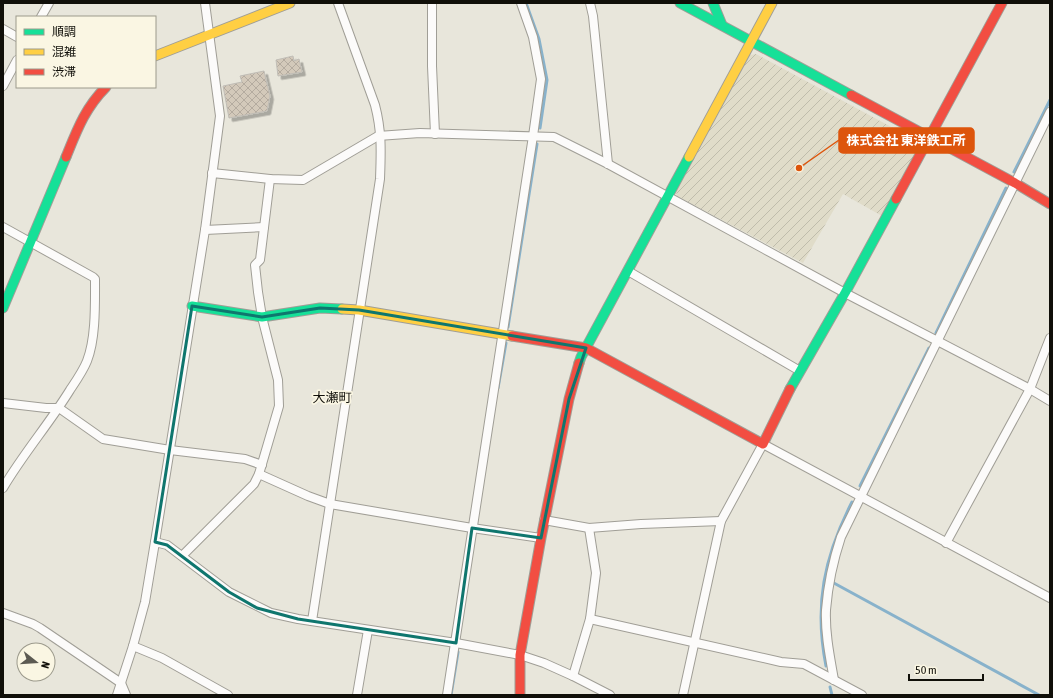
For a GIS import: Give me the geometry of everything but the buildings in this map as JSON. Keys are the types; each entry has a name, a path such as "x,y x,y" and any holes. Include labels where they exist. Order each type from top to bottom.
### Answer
{"street":[{"path":"42,16 49,3"},
{"path":"117,695 145,602 205,230 220,116 205,3"},
{"path":"156,56 290,3"},
{"path":"312,621 380,179 381,136 375,105 338,3"},
{"path":"432,3 432,66 435,134"},
{"path":"447,695 533,136 540,79 533,37 521,3"},
{"path":"590,3 594,16 608,164"},
{"path":"680,3 1015,183 1050,204"},
{"path":"713,3 722,25"},
{"path":"520,695 520,655 544,520 569,399 581,357 772,3"},
{"path":"683,695 721,521 763,444 800,371 845,293 1002,3"},
{"path":"3,29 16,36"},
{"path":"3,86 16,62"},
{"path":"3,308 29,242 80,122 94,99 104,88"},
{"path":"834,680 828,648 826,610 831,569 840,537 1050,112"},
{"path":"212,173 270,179 303,180 378,136 420,133 554,137 608,164 845,293 1030,389 1050,401"},
{"path":"182,556 254,484 262,465 279,406 278,380 262,316 255,265 260,260 270,179"},
{"path":"3,227 93,277 95,314 88,355 78,377 59,408 18,463 3,488"},
{"path":"205,230 264,227"},
{"path":"628,271 800,371"},
{"path":"192,306 262,316 320,308 359,310 586,348 860,497 1050,598"},
{"path":"946,543 1030,389 1050,338"},
{"path":"3,403 59,408 102,439 170,450 245,459 262,465"},
{"path":"259,474 330,504 541,538"},
{"path":"544,520 589,528 641,524 721,521"},
{"path":"573,676 590,619 596,573 589,528"},
{"path":"155,542 167,545 229,592 271,614 456,643 520,655 544,663 610,695"},
{"path":"3,613 40,628 121,683 126,695"},
{"path":"590,619 781,662 804,664 862,695"},
{"path":"357,695 368,630"},
{"path":"133,646 162,658 226,695"}],"highlighted area":[{"path":"192,306 262,317 320,308 359,310 586,348 569,399 541,538 472,528 456,643 298,619 257,608 229,592 167,545 155,542"}],"shaded area":[{"path":"756,54 921,143 882,216 843,194 803,263 677,196 676,192 750,55"}],"waterway":[{"path":"526,3 539,39 547,80 540,128"},
{"path":"1014,172 1050,100"},
{"path":"508,327 537,144"},
{"path":"936,333 1006,188"},
{"path":"498,388 506,343"},
{"path":"860,486 929,348"},
{"path":"826,666 821,622 824,582 834,542 852,502"},
{"path":"832,582 1039,695"},
{"path":"451,695 458,652"},
{"path":"830,687 832,695"}],"traffic: fast":[{"path":"680,3 851,95"},
{"path":"713,3 722,25"},
{"path":"3,308 66,157"},
{"path":"579,363 689,157"},
{"path":"790,389 845,293 896,199"},
{"path":"192,306 262,317 320,308 342,309"}],"traffic: slow":[{"path":"156,56 290,3"},
{"path":"689,157 772,3"},
{"path":"342,309 359,310 512,336"}],"traffic: jam":[{"path":"896,199 1002,3"},
{"path":"66,157 87,111 105,88"},
{"path":"851,95 1015,183 1050,204"},
{"path":"512,336 586,348 763,444 790,389"},
{"path":"520,695 520,655 541,538 569,399 579,363"}],"place":[{"name":"株式会社 東洋鉄工所","path":"799,168"}],"district":[{"name":"大瀬町","path":"332,397"}]}
